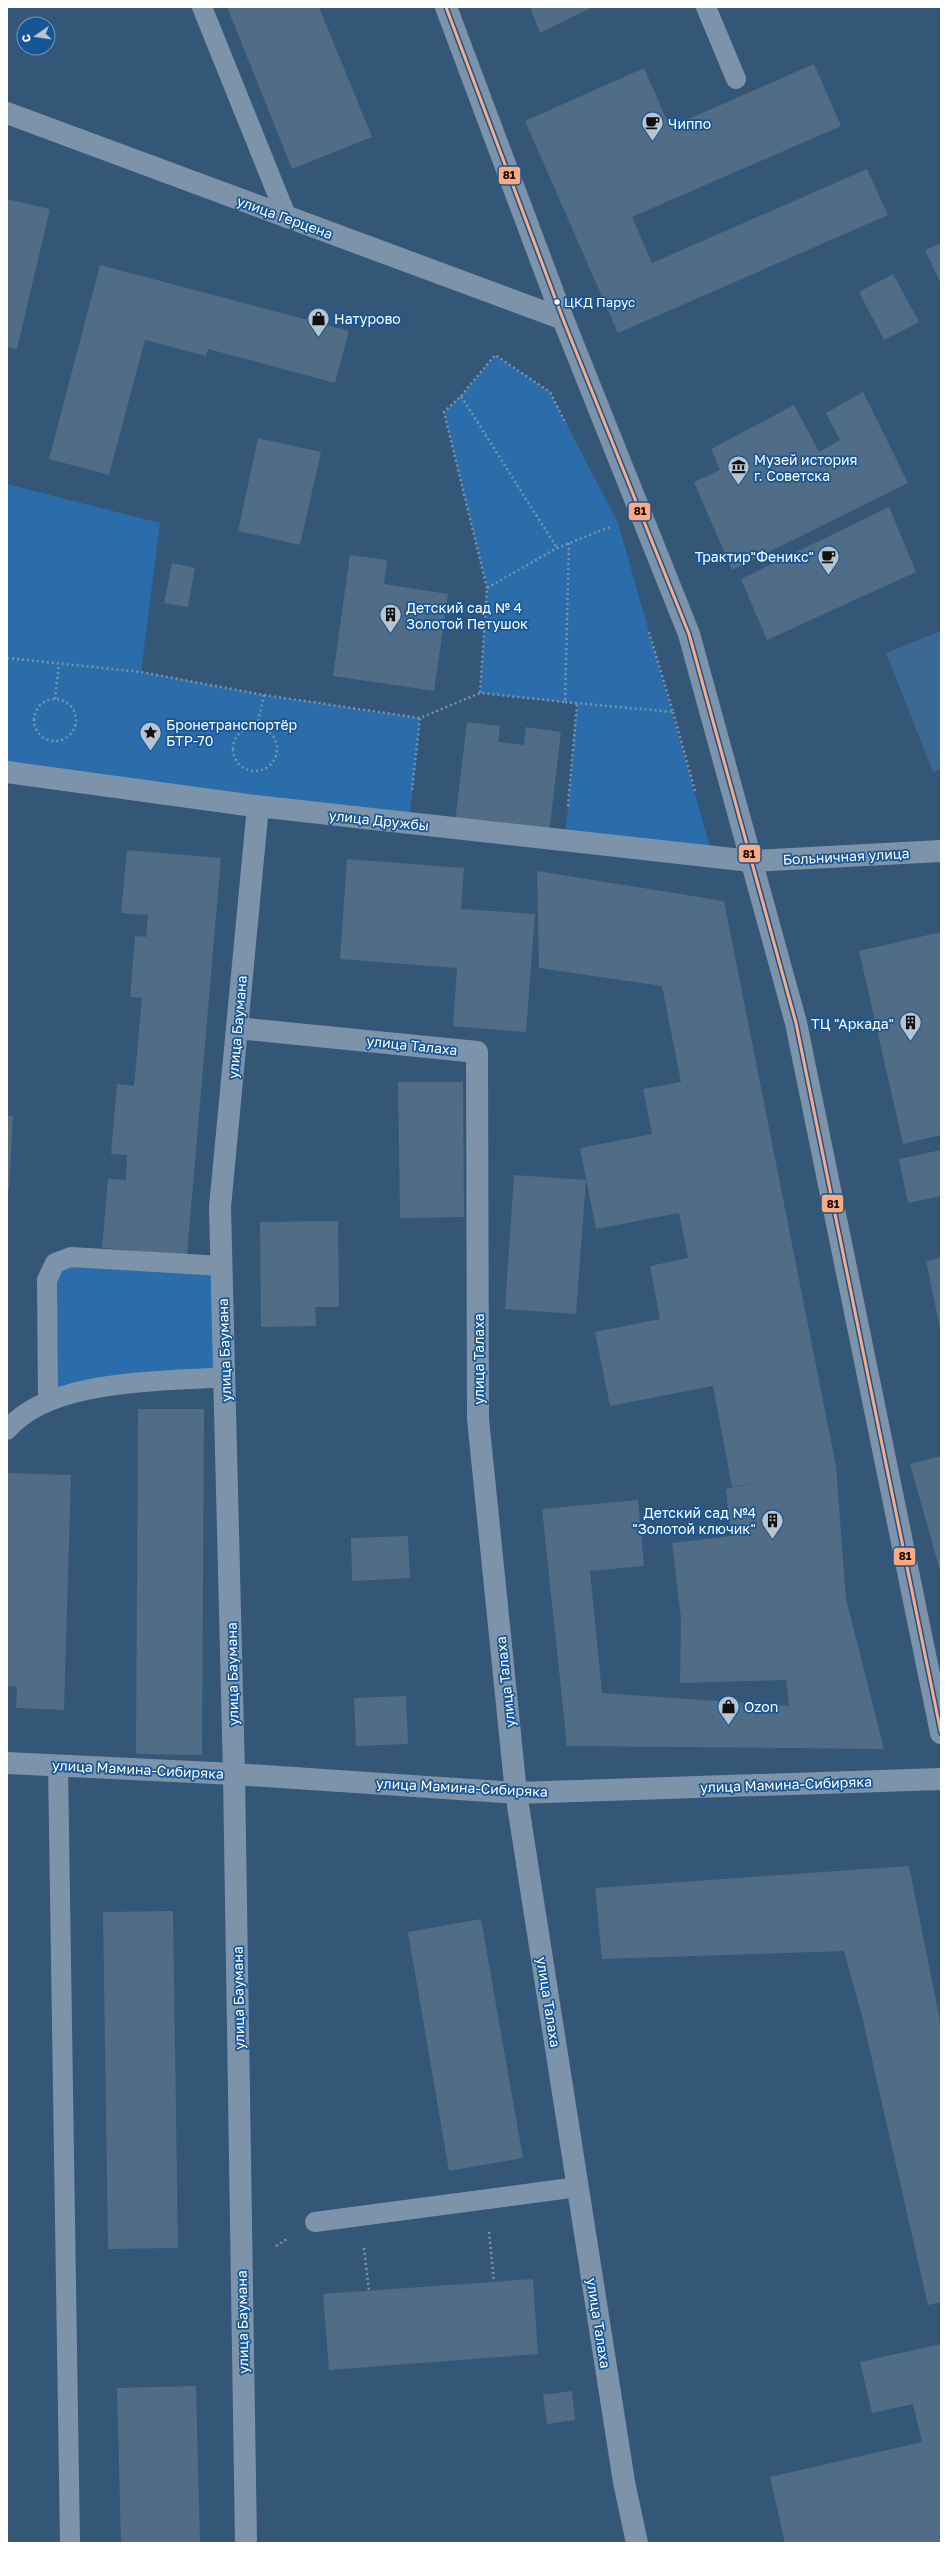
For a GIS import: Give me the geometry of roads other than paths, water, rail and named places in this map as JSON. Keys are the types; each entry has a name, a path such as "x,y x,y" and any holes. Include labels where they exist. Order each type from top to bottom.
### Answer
{"street":[{"path":"446,7 563,319 689,634 796,1023 941,1733"},
{"name":"улица Герцена","path":"7,112 287,218 563,319"},
{"name":"улица Дружбы","path":"7,772 258,806 751,861"},
{"name":"улица Баумана","path":"246,2543 234,1774 220,1207 258,806"},
{"name":"Больничная улица","path":"751,861 941,851"},
{"name":"улица Талаха","path":"237,1028 477,1052 478,1419 516,1793 624,2482 637,2543"},
{"name":"улица Мамина-Сибиряка","path":"7,1763 234,1774 516,1793 941,1779"}],"lane":[{"path":"202,7 287,218"},
{"path":"706,7 736,79"},
{"path":"48,1402 47,1280 55,1263 71,1257 222,1266"},
{"path":"7,1430 37,1406 81,1390 225,1377"},
{"path":"58,1765 70,2543"},
{"path":"315,2222 578,2187"}],"place":[{"name":"Чиппо","path":"653,142"},
{"name":"ЦКД Парус","path":"557,302"},
{"name":"Натурово","path":"318,338"},
{"name":"Музей история г. Советска","path":"738,486"},
{"name":"Трактир\"Феникс\"","path":"829,576"},
{"name":"Детский сад № 4 Золотой Петушок","path":"390,634"},
{"name":"Бронетранспортёр БТР-70","path":"151,752"},
{"name":"ТЦ \"Аркада\"","path":"910,1042"},
{"name":"Детский сад №4 \"Золотой ключик\"","path":"772,1540"},
{"name":"Ozon","path":"728,1726"}]}
